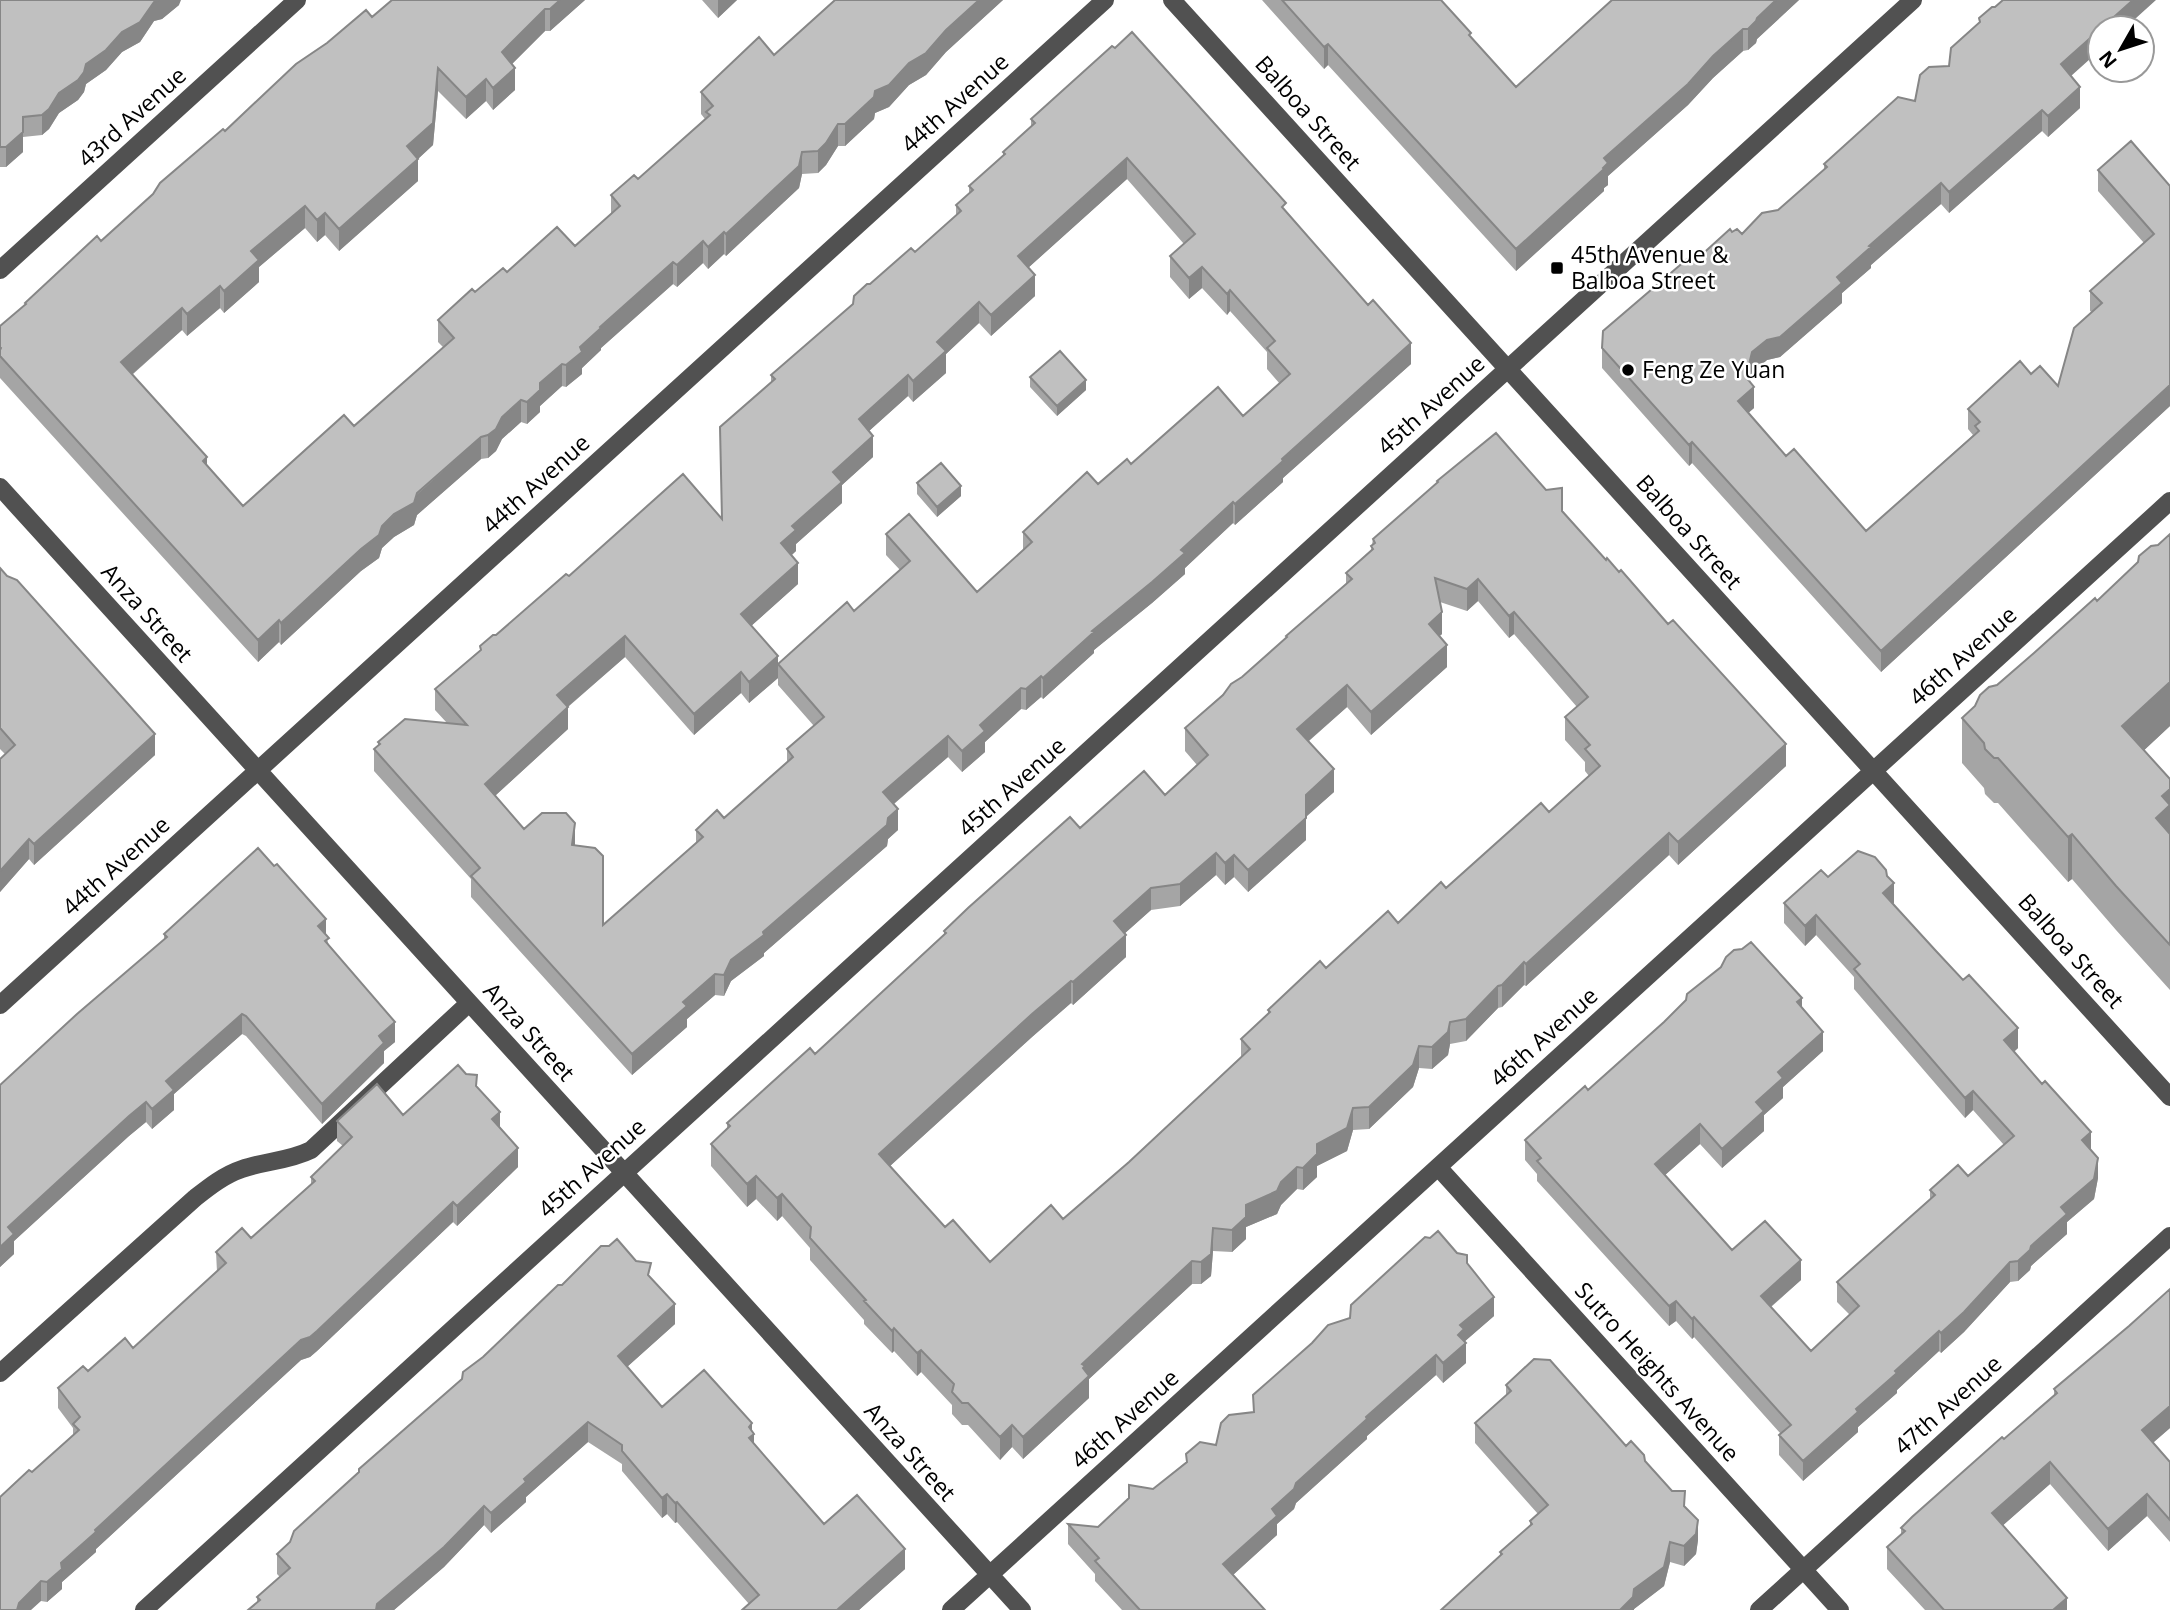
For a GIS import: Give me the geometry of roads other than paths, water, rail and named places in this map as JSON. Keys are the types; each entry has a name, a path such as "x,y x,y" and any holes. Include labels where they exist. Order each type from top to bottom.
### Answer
{"street":[{"name":"43rd Avenue","path":"0,270 297,0"},
{"name":"44th Avenue","path":"0,1005 1105,0"},
{"name":"Balboa Street","path":"1172,0 2170,1097"},
{"name":"45th Avenue","path":"144,1610 1913,0"},
{"name":"Anza Street","path":"0,487 1022,1610"},
{"name":"46th Avenue","path":"951,1610 2170,501"},
{"path":"0,1373 216,1182 242,1169 294,1158 311,1150 469,1003"},
{"name":"Sutro Heights Avenue","path":"1438,1167 1840,1610"},
{"name":"47th Avenue","path":"1759,1610 2170,1236"}],"place":[{"name":"45th Avenue & Balboa Street","path":"1557,268"},
{"name":"Feng Ze Yuan","path":"1628,370"}]}
